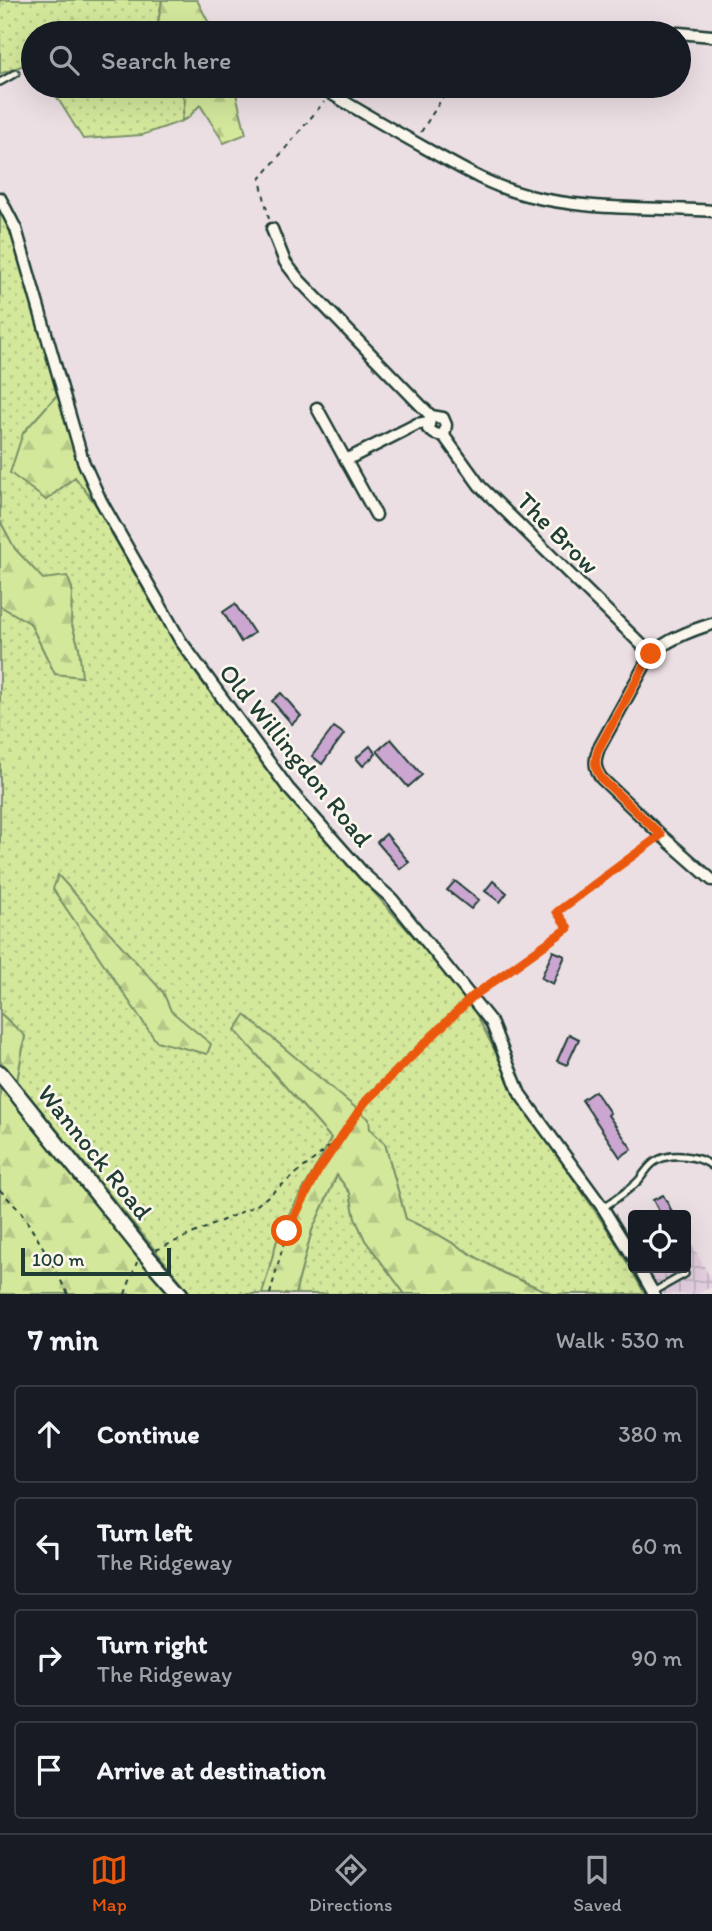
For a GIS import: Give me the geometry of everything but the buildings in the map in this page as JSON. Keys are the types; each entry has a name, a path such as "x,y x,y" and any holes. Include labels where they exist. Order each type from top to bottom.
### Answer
{"street":[{"path":"691,34 712,36"},
{"path":"339,98 379,124 477,177 524,195 598,205 712,211"},
{"name":"Old Willingdon Road","path":"0,198 16,229 83,461 101,502 180,640 288,788 365,875 392,899 491,1022 520,1094 603,1208 628,1249"},
{"name":"The Brow","path":"272,229 285,262 299,280 430,419"},
{"path":"317,408 376,515"},
{"name":"The Brow","path":"430,419 443,418 446,425 443,436"},
{"path":"346,460 430,419"},
{"name":"The Brow","path":"430,419 428,429 443,436 480,486 651,654"},
{"path":"712,624 679,635 651,654 594,760 595,770 602,779 712,880"},
{"name":"Wannock Road","path":"0,1073 180,1294"},
{"path":"642,1273 653,1293"}],"lane":[{"path":"0,82 16,73"},
{"path":"603,1208 639,1180 660,1158 687,1157 712,1166"},
{"path":"653,1293 685,1274"}],"path":[{"path":"272,229 260,179 327,98"},
{"path":"414,143 442,98"},
{"path":"270,1294 287,1231 318,1171 365,1102 472,997 568,928 557,912 661,835"},
{"path":"125,1294 136,1263 146,1255 257,1205 341,1138"},
{"path":"0,1190 21,1212 68,1294"}],"shaded area":[{"path":"691,1243 712,1281 712,1288 697,1294 660,1294 649,1273 691,1273"}],"green space":[{"path":"0,0 162,0 158,21 21,21 21,66 0,74"},
{"path":"162,0 197,0 208,21 158,21"},
{"path":"57,98 184,98 185,101 182,121 142,135 83,139"},
{"path":"184,98 237,98 246,134 224,143 200,105 182,121"},
{"path":"0,207 11,229 58,394 23,433 46,500 75,477 96,505 151,603 196,674 300,810 464,993 514,1090 613,1238 628,1264 628,1273 633,1273 645,1294 553,1294 503,1273 406,1219 385,1144 370,1129 236,1030 331,1138 280,1230 262,1294 191,1294 17,1081 25,1036 0,1013 0,606 30,623 55,674 79,648 71,622 72,588 43,580 15,549 0,521"},
{"path":"58,394 96,505 75,477 46,500 10,473 23,433"},
{"path":"0,521 15,549 43,579 67,576 72,588 71,622 79,648 82,677 55,674 30,623 0,606"},
{"path":"58,875 163,992 171,1011 211,1044 207,1054 156,1041 53,889"},
{"path":"0,1013 25,1036 17,1081 0,1061"},
{"path":"245,1015 369,1119 370,1129 385,1144 406,1219 503,1273 553,1294 405,1294 365,1240 355,1218 350,1193 337,1175 312,1230 295,1294 262,1294 280,1230 331,1138 235,1030"},
{"path":"0,1081 175,1294 0,1294"},
{"path":"337,1175 350,1193 355,1218 365,1240 405,1294 295,1294 312,1230"}],"route":[{"path":"287,1231 318,1171 365,1102 472,997 568,928 557,912 661,835 602,779 595,770 594,760 651,654"}]}
